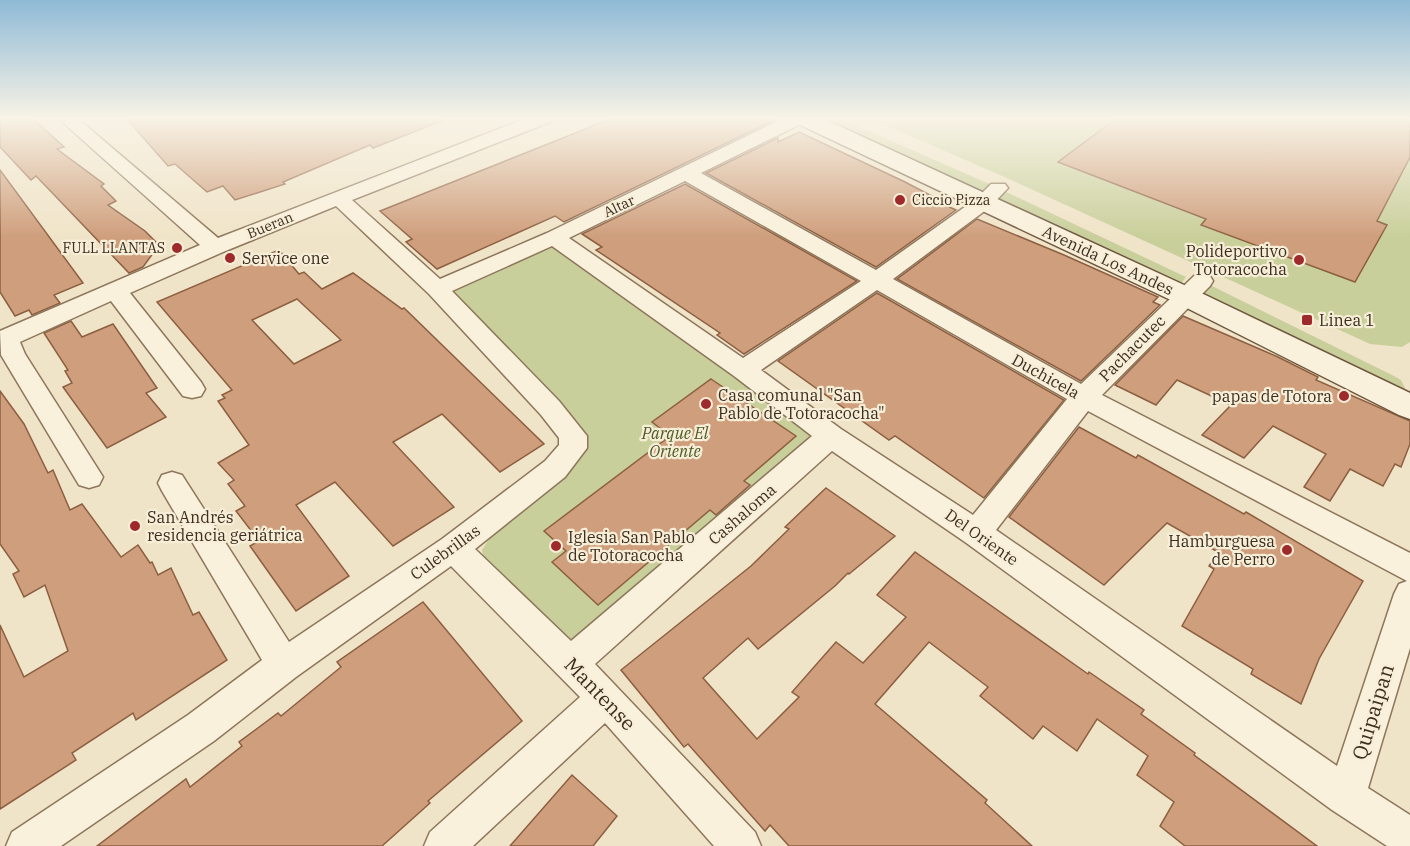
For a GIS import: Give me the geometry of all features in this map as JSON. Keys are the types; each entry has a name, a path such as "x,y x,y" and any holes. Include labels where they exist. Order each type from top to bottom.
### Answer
{"main road":[{"name":"Avenida Los Andes","path":"900,157 991,195 1194,289 1410,384"},
{"name":"Avenida Los Andes","path":"920,157 991,195"},
{"name":"Avenida Los Andes","path":"1194,289 1410,407"}],"street":[{"path":"112,157 215,247"},
{"name":"Bueran","path":"3,340 215,247 442,157"},
{"name":"Altar","path":"437,288 554,237 721,157"},
{"name":"Duchicela","path":"688,174 1084,397 1410,568"},
{"path":"743,370 876,281 991,195"},
{"name":"Culebrillas","path":"26,846 201,728 284,665 453,548 555,470 573,448 573,436 550,408 437,288 350,210 339,197"},
{"name":"Del Oriente","path":"554,237 743,370 831,436 976,532 1346,796 1410,838"},
{"name":"Pachacutec","path":"976,532 1084,397 1194,289"},
{"path":"115,290 192,390"},
{"path":"3,340 89,477"},
{"name":"Cashaloma","path":"571,663 831,436"},
{"path":"172,483 284,665"},
{"name":"Mantense","path":"453,548 606,698 741,846"},
{"name":"Quipaipan","path":"1346,796 1410,594"},
{"path":"444,846 606,698"}],"green space":[{"path":"896,157 929,157 994,186 979,196"},
{"name":"Polideportivo Totoracocha","path":"960,157 1410,157 1410,342 1402,347 1370,344"},
{"path":"1002,190 1186,277 1176,290 985,200"},
{"name":"Parque El Oriente","path":"547,242 821,435 572,654 484,562 482,550 497,527 578,462 583,447 581,432 576,422 451,297 449,286"},
{"path":"1202,281 1392,375 1401,380 1405,388 1403,392 1185,296"}],"building":[{"path":"10,157 68,157 104,184 101,186 116,201 108,205 145,231 159,245 143,267 129,273 36,176 31,180"},
{"path":"161,157 341,157 283,182 285,184 235,200 223,186 207,192 175,164 168,166"},
{"path":"514,157 697,157 564,222 555,216 437,269 406,242 412,239 380,211"},
{"path":"738,157 853,157 956,210 876,267 706,173"},
{"path":"1064,157 1410,157 1377,221 1387,225 1355,282 1201,225 1206,219 1058,162"},
{"path":"0,170 83,283 54,295 60,303 32,315 29,310 15,316 0,292"},
{"path":"685,184 857,281 744,354 717,335 720,333 596,250 602,247 582,234"},
{"path":"977,219 1158,297 1153,302 1160,305 1081,381 897,279"},
{"path":"279,250 299,274 304,272 322,289 353,273 402,309 404,308 544,444 500,472 442,414 393,442 454,507 393,546 335,482 296,505 349,576 296,611 250,546 259,541 236,511 245,506 228,484 234,480 218,463 249,445 218,401 225,398 222,395 232,390 157,302","holes":["297,299 341,340 294,364 252,320"]},
{"path":"877,293 1064,400 984,498 895,436 889,440 778,361"},
{"path":"1183,316 1278,357 1318,377 1316,380 1410,421 1410,444 1401,467 1395,464 1383,486 1350,469 1330,501 1304,487 1326,454 1273,426 1244,458 1202,435 1231,405 1177,380 1156,405 1115,385"},
{"path":"71,321 82,337 113,324 157,388 146,393 166,417 107,448 63,387 72,383 65,371 68,370 44,333"},
{"path":"711,379 796,436 744,481 750,485 716,515 710,510 598,605 552,562 566,551 544,531 670,436 652,422"},
{"path":"0,391 24,424 48,473 53,470 70,510 82,504 121,557 138,545 150,563 152,562 158,575 171,568 193,615 199,612 227,660 136,720 133,713 72,753 76,760 0,809 0,625 24,677 68,651 45,585 24,597 13,574 19,571 0,544"},
{"path":"1079,427 1136,458 1138,455 1244,514 1246,512 1363,581 1319,659 1301,704 1251,674 1253,669 1182,626 1214,569 1209,566 1218,552 1167,523 1104,585 1009,517"},
{"path":"826,488 895,536 758,649 748,638 703,678 757,739 799,697 792,692 836,642 863,663 906,617 877,595 915,552 1088,674 1089,672 1144,710 1141,714 1317,846 1185,846 1160,826 1174,802 1137,775 1148,756 1097,719 1077,751 1043,726 1033,739 980,696 988,687 929,642 875,704 987,800 985,803 1032,846 789,846 770,825 765,831 688,744 684,747 621,670 751,566 789,529 785,527"},
{"path":"423,602 522,721 428,801 430,803 382,846 97,846 186,779 190,787 242,746 239,742 278,713 281,716 341,667 337,662"},
{"path":"572,775 617,816 593,846 510,846"}],"place":[{"name":"Ciccio Pizza","path":"900,200"},
{"name":"FULL LLANTAS","path":"177,248"},
{"name":"Service one","path":"230,258"},
{"name":"Polideportivo Totoracocha","path":"1299,260"},
{"name":"Linea 1","path":"1307,320"},
{"name":"papas de Totora","path":"1344,396"},
{"name":"Casa comunal \"San Pablo de Totoracocha\"","path":"706,404"},
{"name":"San Andrés residencia geriátrica","path":"135,526"},
{"name":"Iglesia San Pablo de Totoracocha","path":"556,546"},
{"name":"Hamburguesa de Perro","path":"1287,550"}]}
